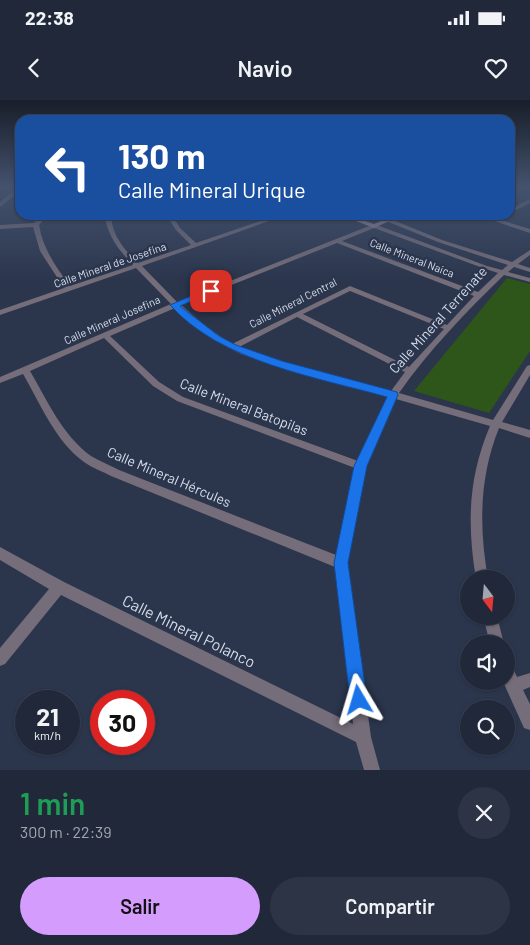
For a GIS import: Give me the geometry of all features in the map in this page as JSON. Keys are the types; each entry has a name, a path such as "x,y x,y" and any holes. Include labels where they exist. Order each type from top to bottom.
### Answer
{"street":[{"path":"0,228 36,225 40,220"},
{"path":"109,220 110,230 121,248 174,305 216,338 232,347 282,364 530,434"},
{"path":"172,220 196,246"},
{"name":"Calle Mineral de Josefina","path":"0,313 269,220"},
{"path":"357,220 430,248 530,280"},
{"path":"388,220 440,241 530,270"},
{"name":"Calle Mineral Josefina","path":"0,380 106,336 174,305 388,220"},
{"path":"496,220 530,231"},
{"path":"36,225 38,242 44,255 68,289"},
{"name":"Calle Mineral Naica","path":"337,241 479,295"},
{"name":"Calle Mineral Terrenate","path":"372,770 364,738 341,563 360,466 393,395 410,371 502,272 530,252"},
{"name":"Calle Mineral Central","path":"232,347 350,288 448,328"},
{"path":"296,314 410,371"},
{"name":"Calle Mineral Batopilas","path":"106,336 156,384 180,399 360,466"},
{"path":"481,570 475,535 477,487 481,464 496,424 530,368"},
{"name":"Calle Mineral Hércules","path":"25,370 60,428 71,443 87,458 124,476 341,563"},
{"name":"Calle Mineral Polanco","path":"0,553 59,587 364,738"},
{"path":"0,659 59,587"},
{"path":"515,685 530,680"},
{"path":"515,690 530,722"}],"green space":[{"path":"507,278 530,284 530,351 489,413 414,391"}],"route":[{"path":"211,291 174,305 196,324 232,347 278,363 393,395 360,466 341,563 359,700"}]}
